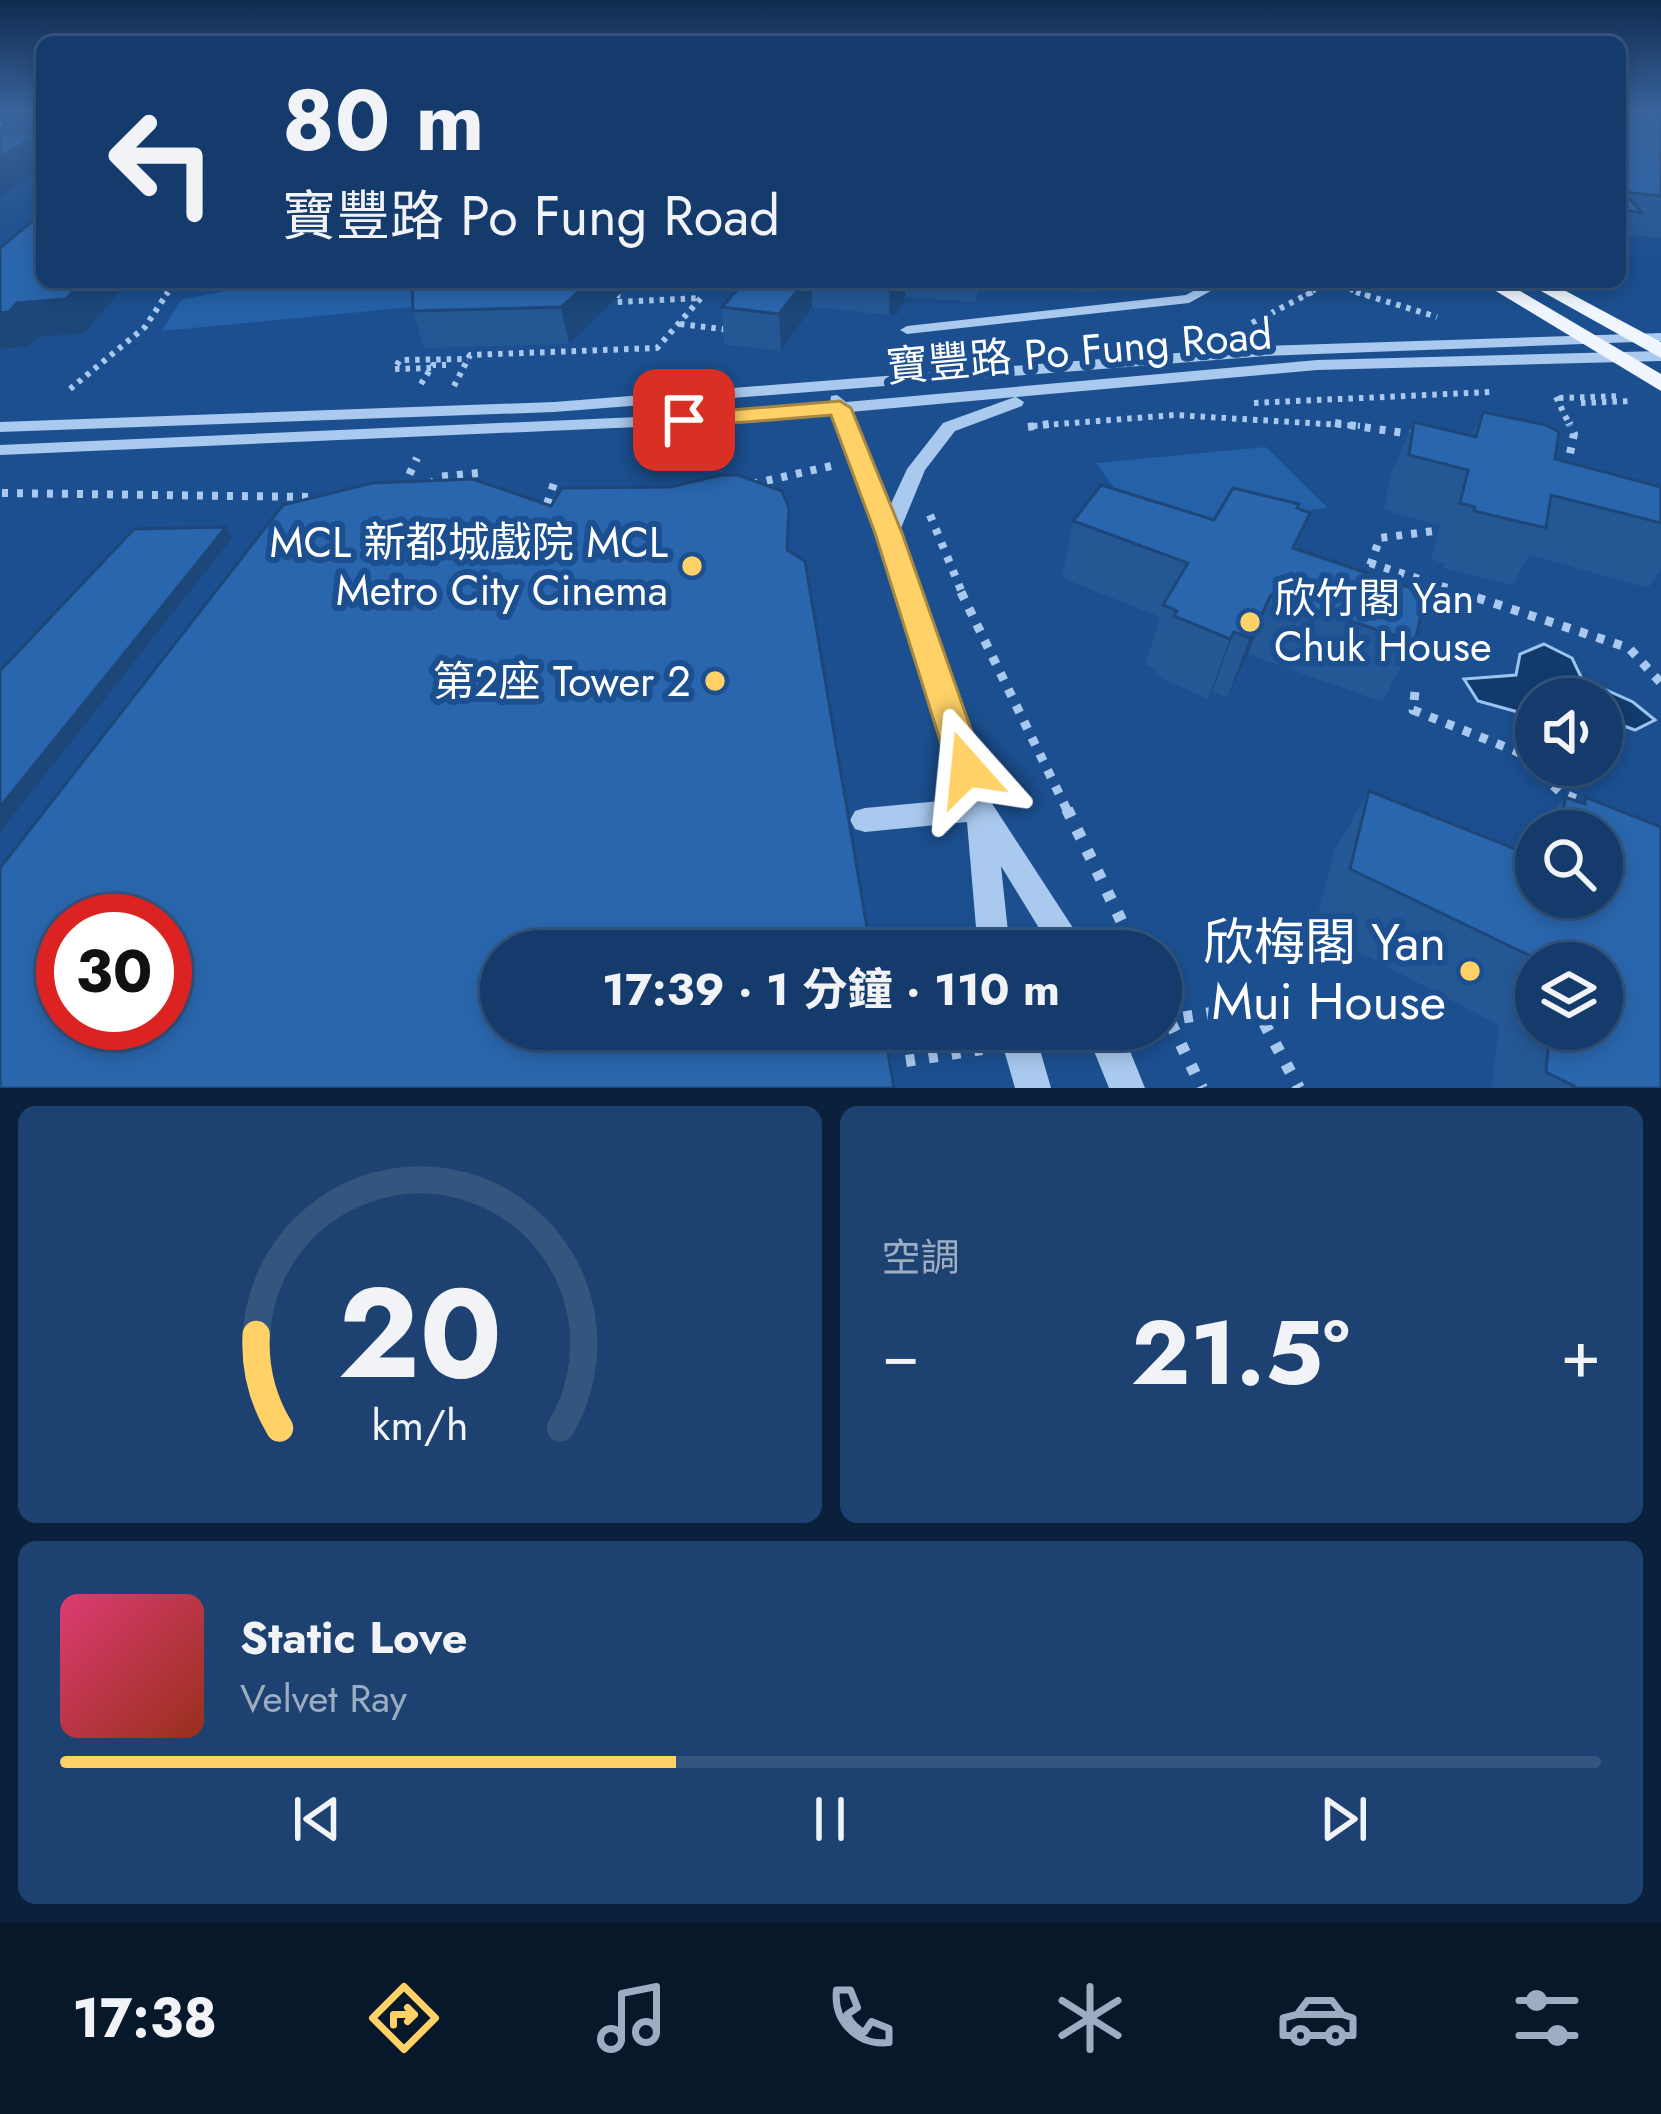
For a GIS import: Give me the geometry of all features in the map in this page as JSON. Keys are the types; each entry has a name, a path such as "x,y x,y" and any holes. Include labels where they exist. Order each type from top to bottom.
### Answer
{"main road":[{"path":"1501,288 1661,384"},
{"path":"1547,288 1649,337 1661,353"}],"street":[{"path":"907,330 1189,298 1208,288"},
{"name":"寶豐路 Po Fung Road","path":"0,450 508,430 1266,351 1649,337"},
{"name":"寶豐路 Po Fung Road","path":"4,430 1045,391 1317,365 1661,353"},
{"path":"889,533 916,469 949,427 1045,391"},
{"path":"836,398 889,533 980,808 992,930"},
{"path":"866,820 980,808"},
{"path":"980,808 1058,930"},
{"path":"1022,1050 1034,1088"},
{"path":"1112,1050 1127,1088"}],"path":[{"path":"70,389 145,328 170,288"},
{"path":"446,365 394,369 400,360 658,348 701,298 616,302 619,288"},
{"path":"1349,288 1394,299 1449,324"},
{"path":"679,324 736,330"},
{"path":"447,400 468,359"},
{"path":"420,386 432,367"},
{"path":"1254,403 1511,391"},
{"path":"1567,471 1574,434 1557,397 1620,396"},
{"path":"1577,403 1633,401"},
{"path":"1292,416 1427,436"},
{"path":"426,442 405,484 431,488 436,476 479,473 475,488 456,490"},
{"path":"1547,466 1583,476"},
{"path":"548,504 554,483"},
{"path":"2,493 314,496 300,516"},
{"path":"931,506 930,520 949,567 1126,930"},
{"path":"1360,593 1380,538 1434,531"},
{"path":"1370,563 1629,648 1661,683"},
{"path":"1415,692 1413,710 1518,752 1560,792 1600,808"},
{"path":"1182,1018 1256,1006 1300,1088"},
{"path":"1182,1047 1202,1088"}],"shaded area":[{"path":"240,288 418,288 433,305 162,331 181,300"},
{"path":"1266,447 1328,508 1142,527 1096,463"},
{"path":"1544,644 1572,658 1582,678 1515,678 1515,711 1478,701 1464,679 1516,675 1520,654"},
{"path":"1623,697 1655,720 1635,730 1623,726"}],"building":[{"path":"1626,161 1661,161 1661,196 1626,192"},
{"path":"1626,194 1642,213 1626,211"},
{"path":"36,218 36,288 76,288 66,299 17,303 9,312 0,313 0,248"},
{"path":"412,288 582,288 561,307 413,311"},
{"path":"739,288 799,288 779,314 722,307"},
{"path":"1483,412 1559,432 1555,459 1661,487 1661,523 1551,495 1546,528 1474,511 1475,507 1460,503 1468,470 1409,455 1414,422 1476,437"},
{"path":"738,475 782,491 789,508 787,550 805,561 867,930 480,930 480,1050 888,1050 894,1088 0,1088 0,868 283,505 372,483 473,479 551,506 562,488 671,487"},
{"path":"1101,485 1214,520 1233,488 1299,504 1297,508 1310,513 1293,548 1426,593 1415,642 1271,595 1250,638 1234,632 1230,639 1174,616 1177,611 1163,605 1188,563 1073,521"},
{"path":"226,527 0,807 0,671 134,529"},
{"path":"1369,791 1515,849 1515,918 1623,918 1623,812 1661,827 1661,1088 1573,1088 1546,1072 1548,1050 1623,1050 1623,942 1515,942 1515,949 1350,869"},
{"path":"1565,797 1585,804 1585,797 1618,810 1564,810"}],"place":[{"name":"MCL 新都城戲院 MCL Metro City Cinema","path":"692,566"},
{"name":"欣竹閣 Yan Chuk House","path":"1250,622"},
{"name":"第2座 Tower 2","path":"715,681"},
{"name":"欣梅閣 Yan Mui House","path":"1470,971"}],"route":[{"path":"684,420 840,408 889,533 967,769"}]}
